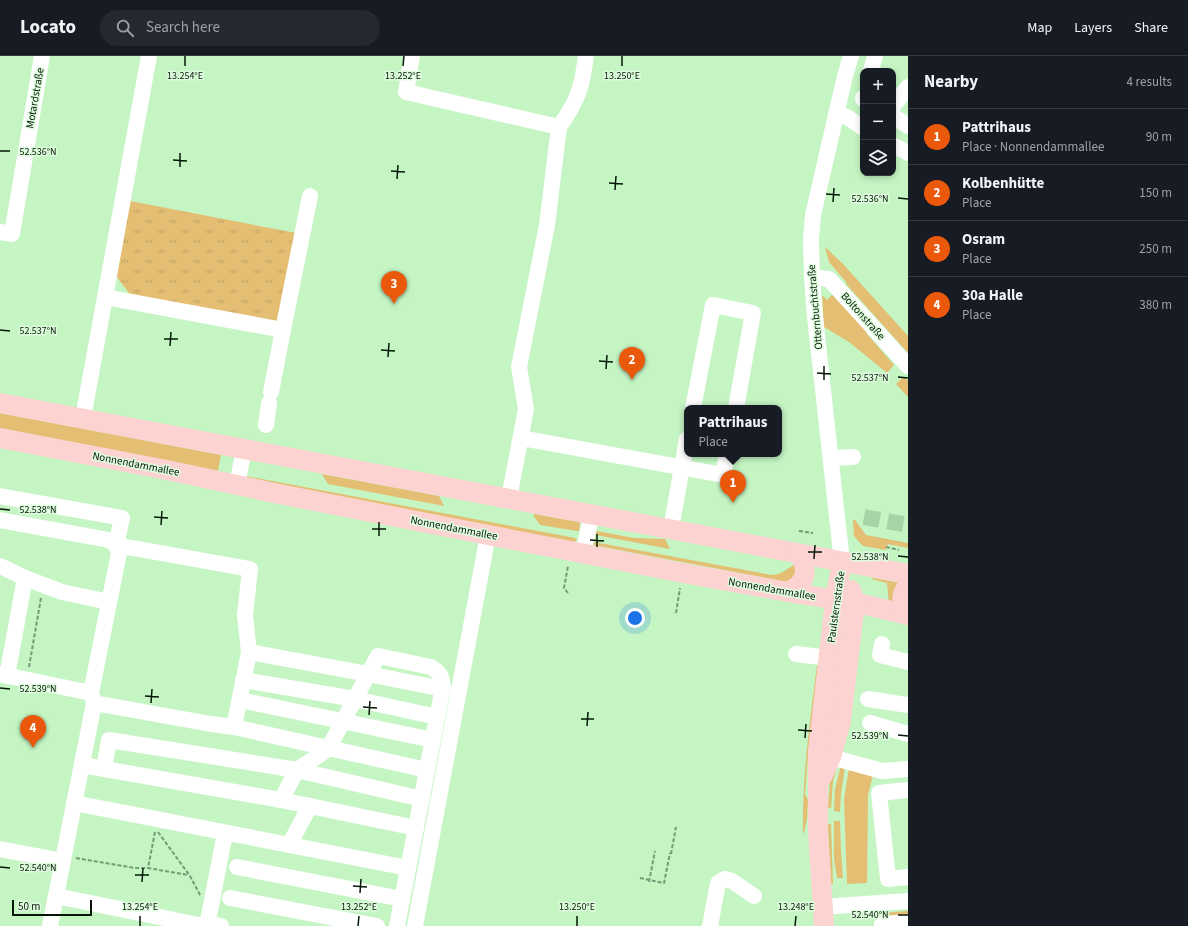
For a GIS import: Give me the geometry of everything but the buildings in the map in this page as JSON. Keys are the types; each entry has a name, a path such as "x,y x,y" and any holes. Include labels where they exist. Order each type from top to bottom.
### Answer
{"main road":[{"path":"0,403 908,574"},
{"name":"Nonnendammallee","path":"0,438 488,535 576,559 855,603 908,614"},
{"path":"788,592 796,588 802,582 805,573 805,564 800,554"},
{"name":"Paulsternstraße","path":"823,917 818,832 818,751 835,600 842,562"},
{"name":"Paulsternstraße","path":"818,786 831,757 841,721 855,603 842,562"},
{"path":"908,585 903,592 902,600 904,608 908,614"}],"street":[{"name":"Motardstraße","path":"6,233 42,56"},
{"path":"83,418 149,56"},
{"path":"412,56 406,92 559,127"},
{"path":"508,498 526,409 519,367 547,226 559,127 573,107 583,80 586,56"},
{"path":"842,56 845,64 845,76"},
{"name":"Otternbuchtstraße","path":"842,562 815,317 811,239 813,215 851,56"},
{"path":"872,68 876,56"},
{"path":"895,104 908,87"},
{"path":"836,114 847,117 860,126"},
{"path":"896,118 908,126"},
{"path":"896,147 908,154"},
{"path":"266,425 283,330 310,196"},
{"name":"Boltonstraße","path":"812,277 829,279 908,366"},
{"path":"105,297 283,330"},
{"path":"695,405 714,306 753,313 737,405"},
{"path":"521,438 724,475 727,457"},
{"path":"237,485 244,449"},
{"path":"671,529 684,454"},
{"path":"831,458 853,457"},
{"path":"0,496 122,518 116,545 119,552 92,698 82,765 50,926"},
{"path":"576,559 592,514"},
{"path":"0,520 109,540 116,545 250,569 245,615 249,652 234,727"},
{"path":"415,926 488,535"},
{"path":"0,566 25,578 62,592 109,602"},
{"path":"25,578 4,675 92,698 211,724 234,727 427,770"},
{"path":"882,644 880,655 907,658"},
{"path":"249,652 368,674"},
{"path":"796,654 829,658"},
{"path":"281,800 297,770 328,748 378,656 431,667 438,671 443,679 443,689 397,926"},
{"path":"243,680 355,699 437,717"},
{"path":"868,699 908,705"},
{"path":"240,700 433,740"},
{"path":"870,723 908,734"},
{"path":"104,769 109,740 297,770 422,799"},
{"path":"831,757 882,771 908,769"},
{"path":"82,765 281,800 416,828"},
{"path":"908,790 879,793 888,879 908,877"},
{"path":"74,803 408,868"},
{"path":"289,845 310,806"},
{"path":"56,896 199,925 211,922 225,833"},
{"path":"0,849 63,858"},
{"path":"237,867 402,899"},
{"path":"710,926 718,883 725,879 732,881 754,896"},
{"path":"230,898 377,926"},
{"path":"823,917 871,904 908,901"},
{"path":"871,904 874,914 882,925 908,922"}],"path":[{"path":"799,531 813,533"},
{"path":"886,547 900,550"},
{"path":"568,593 564,588 576,559"},
{"path":"26,680 43,585"},
{"path":"676,613 681,586"},
{"path":"640,878 664,883 676,828"},
{"path":"148,868 156,829 190,876 211,922"},
{"path":"649,881 655,851"},
{"path":"63,858 135,868 148,868 190,876"}],"green space":[{"path":"125,200 296,233 279,324 132,297 113,272"},
{"path":"825,247 843,264 908,336 908,353 846,284 847,283 829,262"},
{"path":"835,292 867,327 867,334 894,365 887,373 849,342 824,327 822,295 827,300"},
{"path":"902,378 905,378 908,381 908,397 896,384"},
{"path":"0,413 221,455 218,471 0,428"},
{"path":"322,474 439,496 444,506 328,484"},
{"path":"246,476 575,538 577,540 574,542 350,499"},
{"path":"533,515 579,522 579,531 540,525"},
{"path":"853,520 855,520 866,535 908,543 908,548 888,544 886,550 863,546 854,536"},
{"path":"596,531 634,538 665,539 670,549 596,535"},
{"path":"594,542 772,575 782,573 796,564 798,568 791,582 782,581 593,545"},
{"path":"874,578 900,583 896,600 889,605 887,583 871,579"},
{"path":"817,665 823,666 808,755 805,794 808,800 807,819 803,833 805,770"},
{"path":"841,765 845,767 840,812 834,811 835,789"},
{"path":"837,767 833,781 831,809 828,807 830,780"},
{"path":"849,768 873,775 868,795 867,883 847,884 844,799"},
{"path":"834,821 840,821 843,878 837,878 834,859"},
{"path":"831,823 833,884 831,884 828,825"},
{"path":"908,911 908,916 886,918 882,913"}],"tunnel":[{"path":"864,517 908,525"}],"place":[{"name":"Osram","path":"394,304"},
{"name":"Kolbenhütte","path":"632,380"},
{"name":"Pattrihaus","path":"733,503"},
{"name":"30a Halle","path":"33,748"}]}
